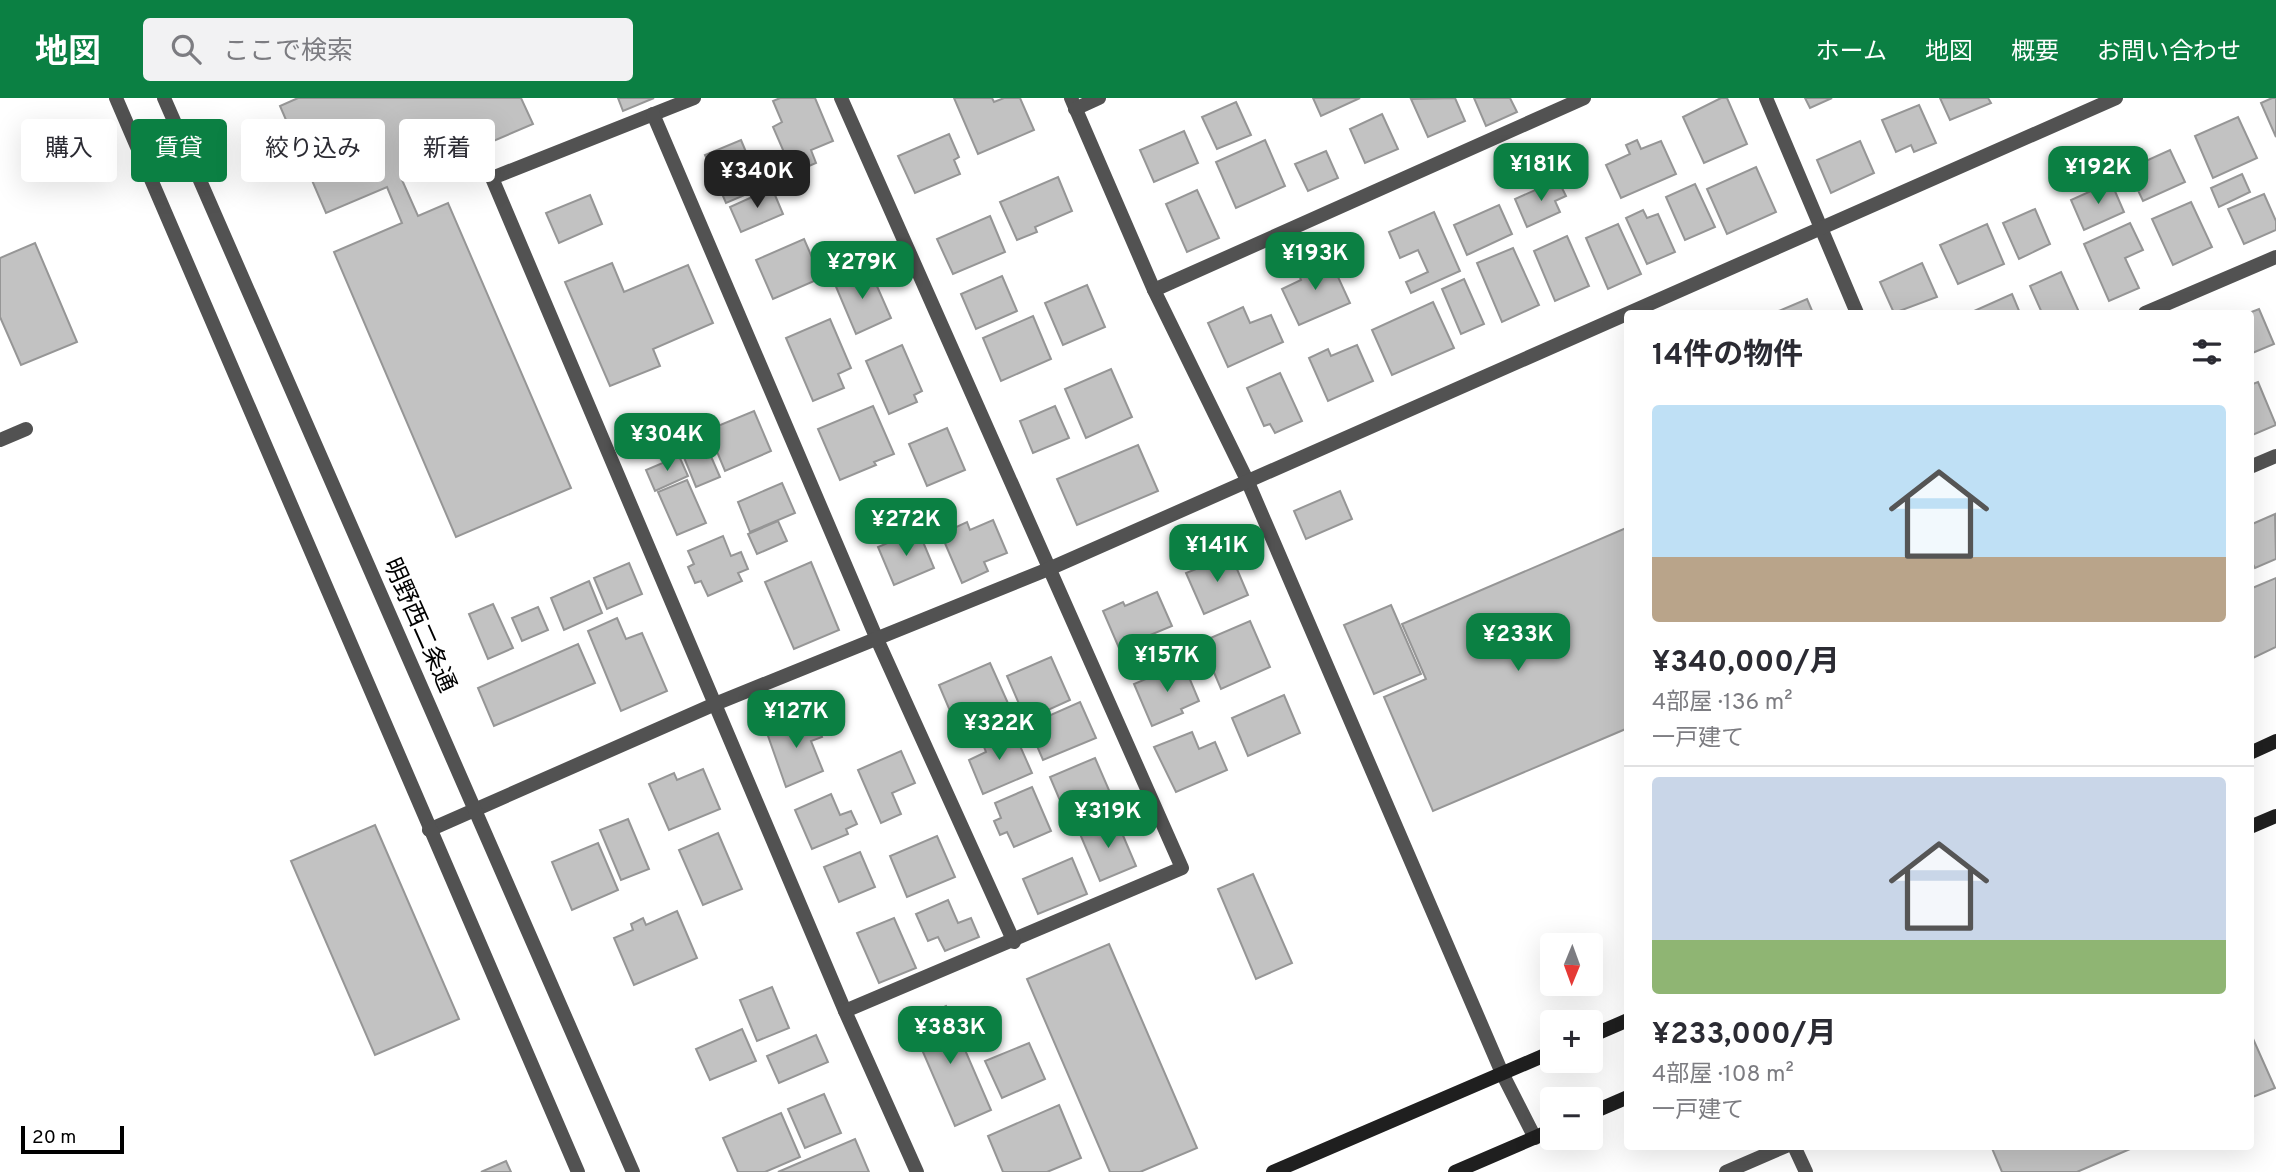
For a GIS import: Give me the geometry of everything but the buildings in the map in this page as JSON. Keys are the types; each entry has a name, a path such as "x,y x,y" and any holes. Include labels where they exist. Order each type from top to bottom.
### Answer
{"main road":[{"path":"2254,751 2276,741"},
{"path":"2254,825 2276,816"},
{"path":"1603,1030 1624,1022"},
{"path":"1273,1172 1540,1057"},
{"path":"1603,1108 1624,1099"},
{"path":"1455,1172 1540,1136"}],"street":[{"path":"116,98 578,1172"},
{"name":"明野西二条通","path":"164,98 633,1172"},
{"path":"694,98 492,178 845,1011 917,1172"},
{"path":"841,98 1182,868 1014,942 845,1011"},
{"path":"1099,98 1073,103 1154,290 1247,480 1502,1073 1535,1138"},
{"path":"1154,290 1584,98"},
{"path":"1766,98 1856,310"},
{"path":"1635,310 2116,98"},
{"path":"653,114 876,637 1014,942"},
{"path":"2152,310 2276,257"},
{"path":"429,830 715,704 1051,568 1624,315"},
{"path":"0,440 26,429"},
{"path":"2254,465 2276,456"},
{"path":"1726,1172 1777,1150"},
{"path":"1796,1150 1806,1172"}]}
